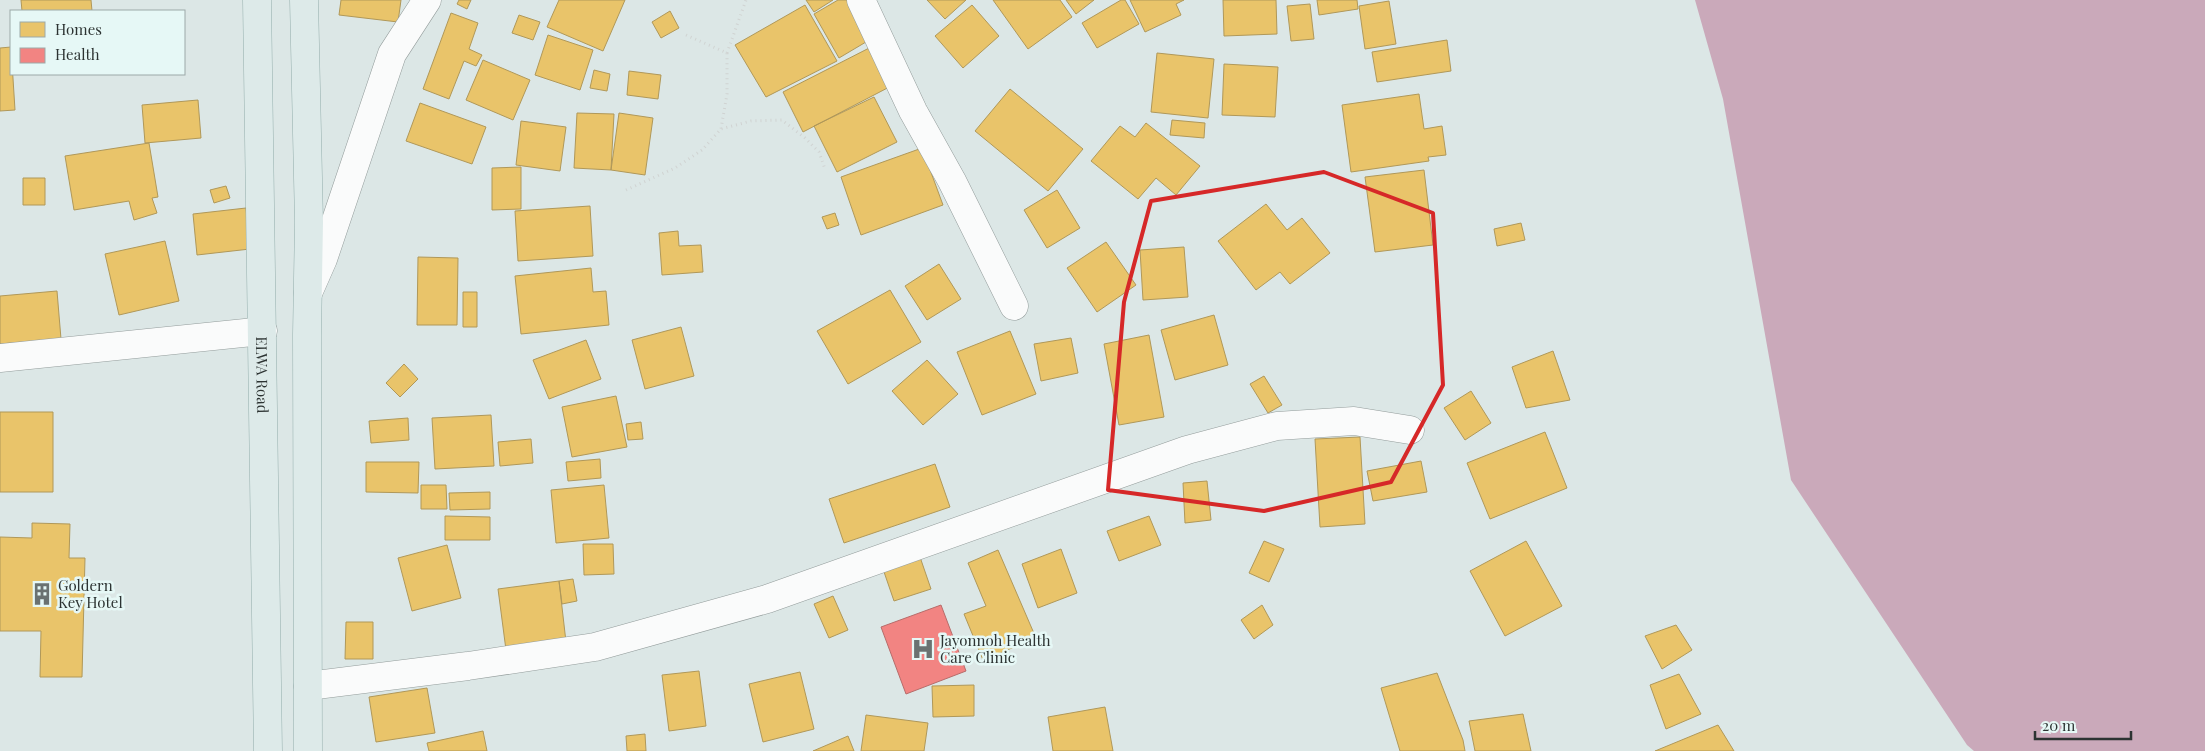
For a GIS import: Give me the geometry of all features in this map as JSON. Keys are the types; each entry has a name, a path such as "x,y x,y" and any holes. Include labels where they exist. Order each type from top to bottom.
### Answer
{"main road":[{"name":"ELWA Road","path":"257,0 268,751"},
{"path":"304,0 309,222 308,751"}],"street":[{"path":"308,293 323,259 392,54 427,0"},
{"path":"861,0 913,111 952,181 1014,306"},
{"path":"0,358 263,331"},
{"path":"308,686 468,666 595,647 767,599 1187,450 1278,426 1354,422 1410,430"}],"path":[{"path":"626,190 675,168 702,150 721,129 727,94 727,53 746,0"},
{"path":"686,34 727,53"},
{"path":"721,129 751,121 782,120 806,138 819,152 825,169"}],"highlighted area":[{"path":"1324,172 1433,213 1443,385 1391,482 1264,511 1108,490 1124,302 1151,201"}],"shaded area":[{"path":"1695,0 2205,0 2205,751 1974,751 1967,745 1791,480 1723,99"}],"building: Homes":[{"path":"21,0 91,0 92,10 22,10"},
{"path":"341,0 401,0 398,22 339,15"},
{"path":"459,0 471,0 467,9 457,4"},
{"path":"559,0 625,0 603,51 547,27"},
{"path":"806,0 833,0 814,12"},
{"path":"838,0 848,0 871,39 839,58 814,14"},
{"path":"927,0 966,0 945,19"},
{"path":"993,0 1060,0 1072,17 1028,49"},
{"path":"1066,0 1094,0 1076,14"},
{"path":"1121,0 1125,0 1139,24 1097,48 1082,23"},
{"path":"1130,0 1184,0 1176,4 1181,15 1145,32"},
{"path":"1223,0 1276,0 1277,34 1224,36"},
{"path":"1317,0 1357,0 1358,9 1319,15"},
{"path":"1389,1 1396,44 1365,49 1359,6"},
{"path":"1310,4 1314,39 1291,41 1287,6"},
{"path":"805,5 837,61 766,97 735,45"},
{"path":"972,5 999,36 963,68 935,36"},
{"path":"670,11 679,28 661,38 652,22"},
{"path":"451,13 478,23 469,49 482,55 476,66 464,61 449,99 423,89"},
{"path":"519,15 540,22 533,40 512,33"},
{"path":"548,35 593,50 580,90 535,75"},
{"path":"1447,40 1451,71 1377,82 1372,52"},
{"path":"877,44 897,83 803,132 783,92"},
{"path":"10,47 10,75 13,75 15,110 0,111 0,48"},
{"path":"1157,53 1214,59 1208,118 1151,112"},
{"path":"483,60 530,80 513,120 466,100"},
{"path":"1224,64 1278,67 1275,117 1222,115"},
{"path":"594,70 610,74 607,91 590,88"},
{"path":"629,71 661,75 658,99 627,95"},
{"path":"1010,89 1083,149 1048,191 975,131"},
{"path":"1419,94 1424,129 1442,126 1446,155 1428,157 1429,161 1351,172 1342,105"},
{"path":"874,97 897,142 837,172 814,126"},
{"path":"198,100 201,138 145,143 142,105"},
{"path":"420,103 486,127 472,164 406,141"},
{"path":"577,113 614,114 611,170 574,168"},
{"path":"619,113 653,118 645,175 611,170"},
{"path":"1172,120 1205,123 1204,138 1170,135"},
{"path":"521,121 566,127 560,171 516,165"},
{"path":"1146,123 1200,166 1176,195 1156,178 1138,199 1091,161 1120,126 1135,137"},
{"path":"149,143 158,197 152,198 157,213 134,220 129,201 74,210 65,156"},
{"path":"922,148 943,205 861,235 841,177"},
{"path":"521,167 521,209 492,210 492,168"},
{"path":"1424,170 1433,245 1375,252 1365,177"},
{"path":"23,178 45,178 45,205 23,205"},
{"path":"226,186 230,198 214,203 210,190"},
{"path":"1057,190 1080,228 1047,248 1024,210"},
{"path":"1266,204 1287,230 1302,218 1330,253 1290,284 1280,272 1256,290 1218,241"},
{"path":"590,206 593,256 518,261 515,211"},
{"path":"246,208 250,249 197,255 193,214"},
{"path":"835,213 839,225 827,229 822,217"},
{"path":"1521,223 1525,240 1497,246 1494,229"},
{"path":"678,231 679,246 701,245 703,272 662,275 659,233"},
{"path":"165,241 179,301 119,315 105,254"},
{"path":"1106,242 1136,285 1097,312 1067,268"},
{"path":"1184,247 1188,297 1143,300 1140,250"},
{"path":"418,257 458,258 457,325 417,325"},
{"path":"939,264 961,299 927,320 905,286"},
{"path":"591,268 593,292 606,291 609,325 521,334 515,276"},
{"path":"890,290 921,342 848,384 817,331"},
{"path":"57,291 61,339 0,344 0,296"},
{"path":"463,292 477,292 477,327 463,327"},
{"path":"1214,315 1228,365 1175,380 1161,330"},
{"path":"681,327 694,376 645,389 632,340"},
{"path":"1010,331 1036,394 982,415 957,352"},
{"path":"1149,335 1164,417 1119,425 1104,344"},
{"path":"1071,338 1078,373 1041,381 1034,344"},
{"path":"586,340 601,379 549,399 533,360"},
{"path":"1553,351 1570,400 1526,408 1512,367"},
{"path":"927,360 958,394 923,425 892,391"},
{"path":"404,364 418,379 400,397 386,383"},
{"path":"1264,376 1282,405 1268,413 1250,384"},
{"path":"1471,391 1491,423 1465,440 1444,408"},
{"path":"616,396 627,447 572,457 562,407"},
{"path":"0,412 53,412 53,492 0,492"},
{"path":"491,415 494,466 435,469 432,418"},
{"path":"408,418 409,440 371,443 369,421"},
{"path":"641,422 643,439 628,440 626,424"},
{"path":"1545,432 1567,488 1490,519 1467,463"},
{"path":"1360,437 1365,524 1320,527 1315,439"},
{"path":"531,439 533,463 500,466 498,442"},
{"path":"600,459 601,478 568,481 566,462"},
{"path":"1421,461 1427,492 1373,501 1367,471"},
{"path":"366,462 419,462 418,493 366,492"},
{"path":"935,464 950,507 844,543 829,499"},
{"path":"1207,481 1211,520 1185,523 1183,483"},
{"path":"421,485 446,485 447,509 421,509"},
{"path":"604,485 609,538 556,543 551,490"},
{"path":"490,492 490,509 450,510 449,493"},
{"path":"445,516 490,517 490,540 445,540"},
{"path":"1149,516 1161,545 1119,561 1107,531"},
{"name":"Goldern Key Hotel","path":"32,523 70,524 69,558 85,558 82,677 40,677 41,631 0,631 0,537 32,538"},
{"path":"1264,541 1284,549 1269,582 1249,573"},
{"path":"1526,541 1562,606 1505,636 1470,571"},
{"path":"583,544 613,544 614,574 584,575"},
{"path":"447,545 461,598 412,611 398,558"},
{"path":"1061,549 1077,593 1038,608 1022,564"},
{"path":"998,550 1036,638 983,660 964,614 986,606 968,563"},
{"path":"920,557 931,589 894,601 883,569"},
{"path":"573,579 577,601 562,604 559,581"},
{"path":"559,581 566,642 506,650 498,589"},
{"path":"833,596 848,630 829,638 814,604"},
{"path":"1262,605 1273,625 1254,639 1241,620"},
{"path":"346,622 373,622 373,659 345,659"},
{"path":"1676,625 1692,650 1662,669 1645,636"},
{"path":"699,671 706,726 669,731 662,675"},
{"path":"800,672 814,729 763,742 749,684"},
{"path":"1437,673 1463,740 1465,751 1400,751 1381,688"},
{"path":"1679,674 1701,714 1666,729 1650,685"},
{"path":"974,685 974,716 933,717 932,686"},
{"path":"427,688 435,733 376,742 369,697"},
{"path":"1105,707 1113,751 1053,751 1048,717"},
{"path":"1523,714 1531,751 1475,751 1469,721"},
{"path":"866,715 928,723 924,751 861,751"},
{"path":"1718,725 1734,751 1655,751"},
{"path":"483,731 487,751 429,751 427,743"},
{"path":"645,734 646,751 627,751 626,736"},
{"path":"848,736 854,751 813,751"}],"building: Health":[{"name":"Jayonnoh Health Care Clinic","path":"941,605 966,671 906,694 881,627"}],"place":[{"name":"Goldern Key Hotel","path":"42,594"},
{"name":"Jayonnoh Health Care Clinic","path":"923,649"}]}
